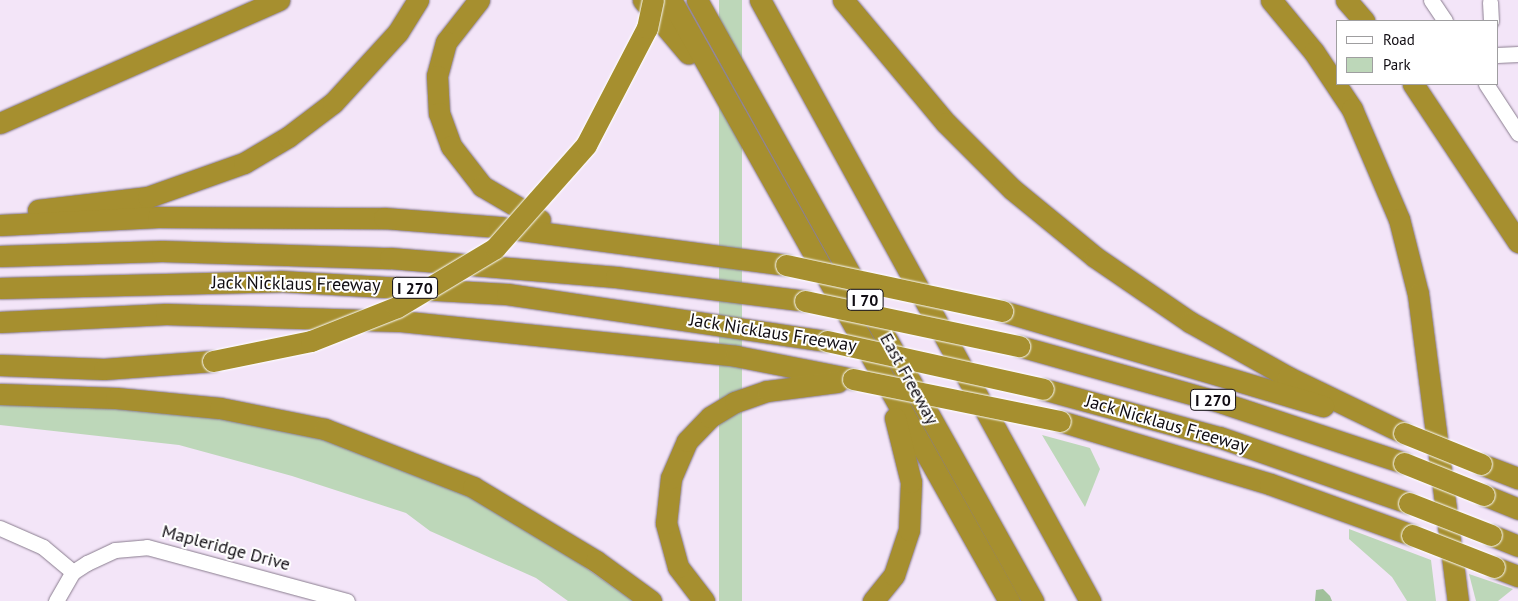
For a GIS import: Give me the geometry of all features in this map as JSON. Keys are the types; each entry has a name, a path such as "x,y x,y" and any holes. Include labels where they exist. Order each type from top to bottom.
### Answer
{"highway":[{"path":"0,123 279,0"},
{"path":"0,213 148,197 244,162 288,137 333,103 398,32 418,0"},
{"path":"479,0 452,32 440,60 439,113 451,146 470,174 498,199 556,226 615,242"},
{"path":"643,0 684,47 744,133"},
{"path":"0,365 104,369 213,361 311,341 397,307 495,248 586,145 647,28 653,0"},
{"path":"671,0 886,388 1009,601"},
{"name":"East Freeway","path":"697,0 1033,601"},
{"path":"760,0 1090,601"},
{"path":"843,0 946,123 1012,189 1095,257 1190,322 1264,363 1404,433"},
{"path":"1270,0 1314,52 1352,109 1399,219 1418,294 1458,601"},
{"path":"1346,0 1363,20"},
{"path":"1414,85 1518,242"},
{"path":"0,225 158,217 328,216 499,227 786,265 1002,311 1228,375 1404,433 1518,478"},
{"name":"Jack Nicklaus Freeway","path":"0,256 162,251 399,259 606,276 805,301 1019,346 1223,402 1404,463 1518,509"},
{"name":"Jack Nicklaus Freeway","path":"0,288 280,281 469,291 564,300 827,341 1043,388 1219,437 1409,503 1518,546"},
{"path":"0,322 166,314 399,321 736,356 1060,421 1262,481 1412,535 1518,576"},
{"path":"704,601 678,566 666,523 671,478 687,441 710,417 748,397 853,379"},
{"path":"873,601 894,575 907,547 912,507 911,482 886,388"},
{"path":"0,394 116,398 220,408 325,430 472,488 596,561 651,601"}],"street":[{"path":"1431,0 1444,20"},
{"path":"1490,2 1492,20"},
{"path":"1498,55 1518,54"},
{"path":"1487,85 1518,133"},
{"path":"0,528 44,547 73,572 56,601"},
{"name":"Mapleridge Drive","path":"73,572 115,550 146,547 347,601"}],"green space":[{"path":"719,0 742,0 742,601 719,601"},
{"path":"0,402 201,411 352,443 482,502 538,534 633,601 568,601 536,578 430,531 406,513 292,476 179,445 0,425"},
{"path":"1042,435 1090,448 1100,469 1085,507"},
{"path":"1349,529 1431,560 1436,601 1407,601 1392,577 1349,539"},
{"path":"1469,574 1513,589 1498,601 1476,601"},
{"path":"1323,589 1332,601 1315,601 1316,590"}]}
